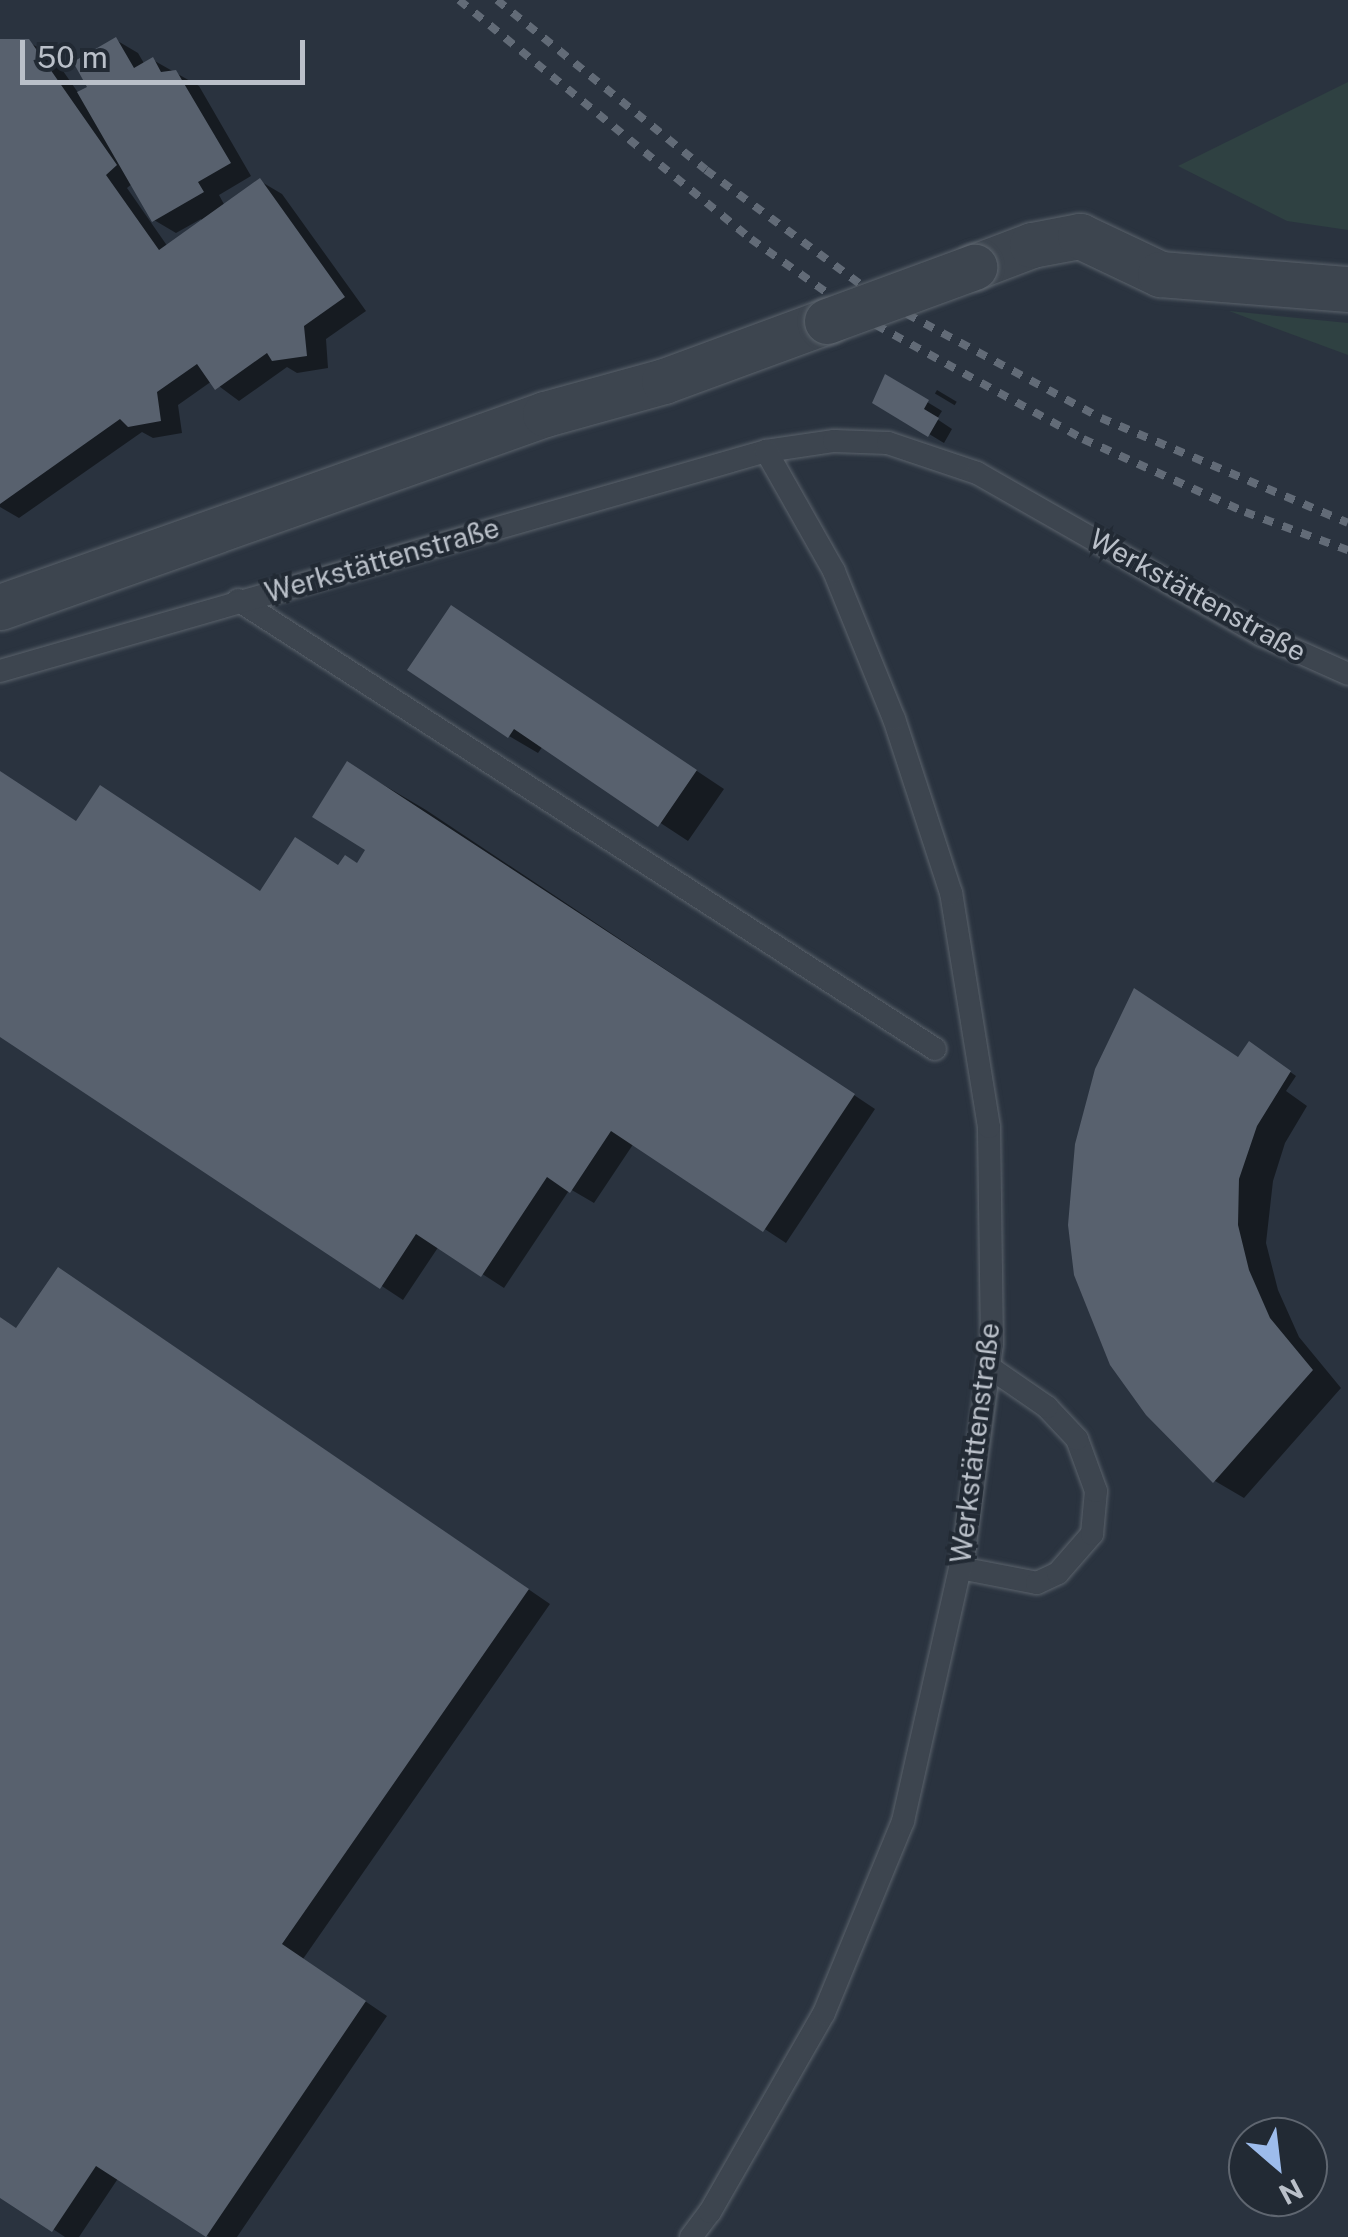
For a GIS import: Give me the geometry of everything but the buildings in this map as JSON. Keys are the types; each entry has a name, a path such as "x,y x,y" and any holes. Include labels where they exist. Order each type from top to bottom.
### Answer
{"street":[{"path":"0,607 545,414 664,381 1032,246 1080,236 1160,274 1348,290"}],"lane":[{"name":"Werkstättenstraße","path":"0,672 238,600 766,451 834,441 888,444 977,473 1261,635 1348,674"},
{"name":"Werkstättenstraße","path":"691,2237 710,2212 824,2013 904,1821 960,1568 989,1367 989,1126 952,894 894,719 834,571 766,451"},
{"path":"238,600 935,1048"},
{"path":"960,1568 1038,1583 1058,1574 1092,1534 1096,1491 1076,1439 1047,1407 989,1367"}],"shaded area":[{"path":"1348,82 1348,230 1287,221 1178,166"},
{"path":"1229,311 1348,323 1348,355"}],"railway":[{"path":"459,0 751,239 830,295"},
{"path":"497,0 706,170 863,286"},
{"path":"907,314 1101,418 1348,523"},
{"path":"876,325 1083,439 1245,512 1348,550"}]}
